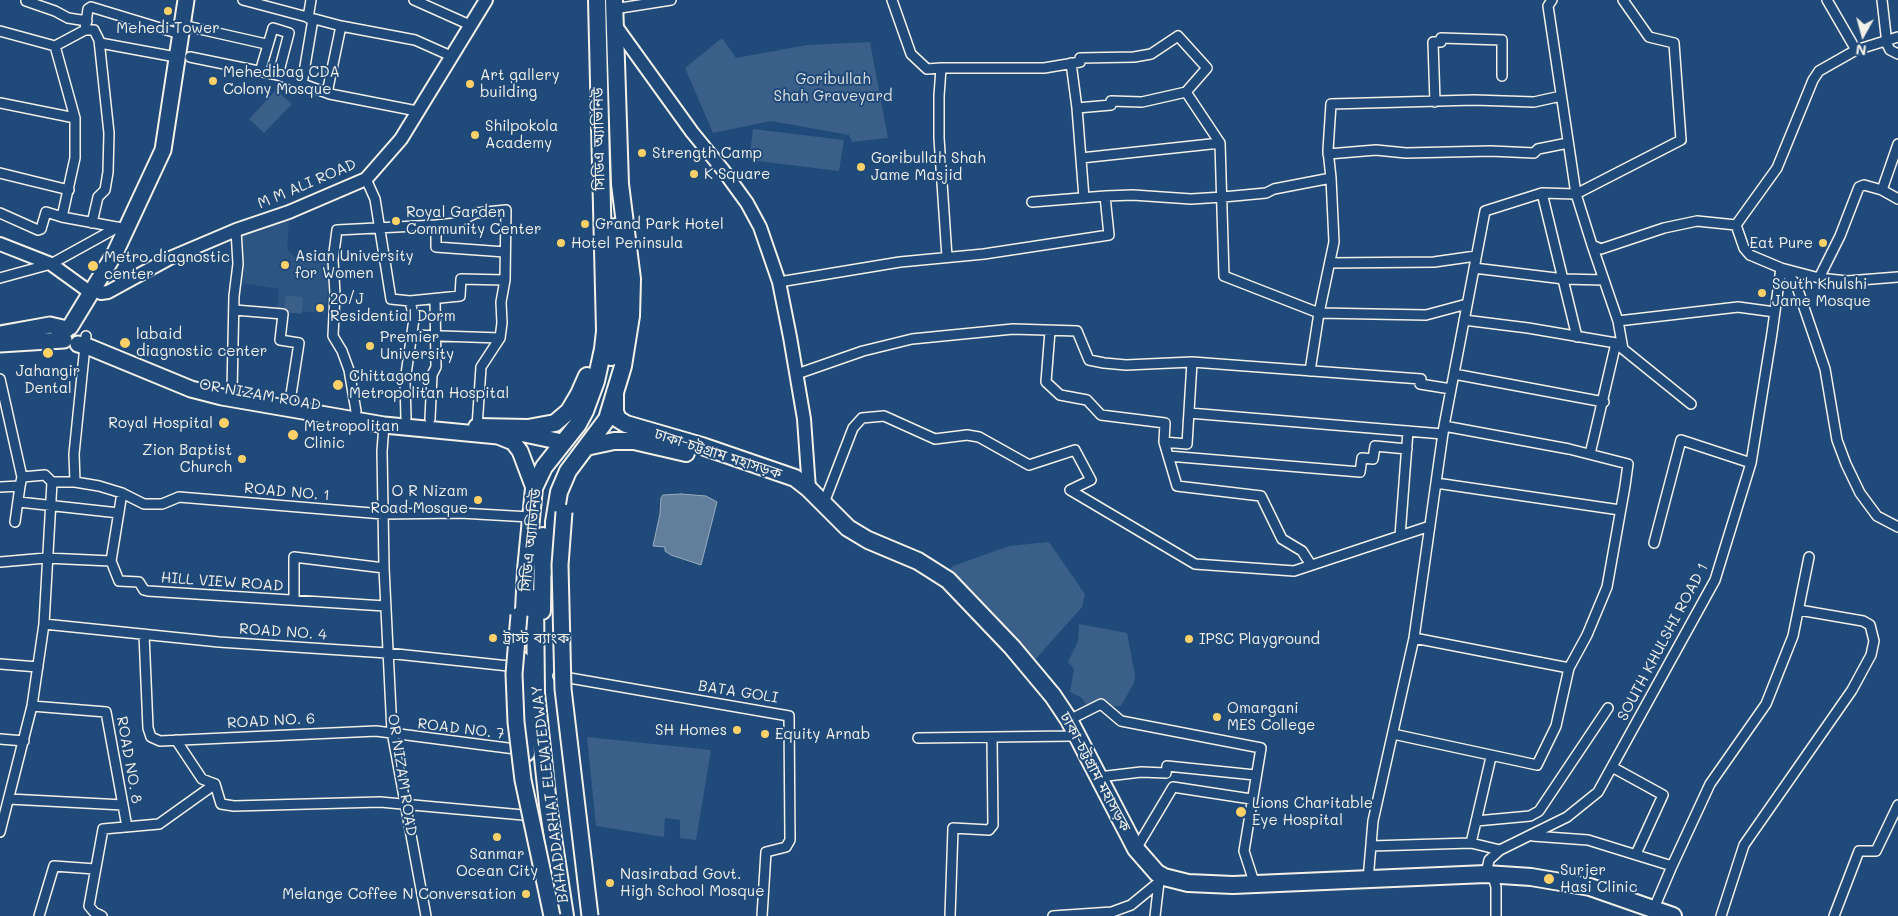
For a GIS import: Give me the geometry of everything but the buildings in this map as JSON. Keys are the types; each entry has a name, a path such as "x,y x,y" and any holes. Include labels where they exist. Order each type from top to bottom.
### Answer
{"highway":[{"path":"591,0 593,111"},
{"name":"সিডিএ অ্যাভিনিউ","path":"556,916 536,816 526,751 521,667 530,517 534,488 544,466 578,424 589,401 600,362 605,331 598,0"},
{"name":"BAHADDARHAT ELEVATEDWAY","path":"565,916 548,805 536,693 534,584 539,502 547,476 592,406 601,379 610,328 598,0"},
{"name":"সিডিএ অ্যাভিনিউ","path":"585,916 556,676 554,522 559,492 568,471 607,419 623,366 630,324 632,280 620,184 612,8"},
{"name":"BAHADDARHAT ELEVATEDWAY","path":"576,916 552,764 545,699 542,653 543,524 546,503 554,477 592,419 605,383 617,330 617,257 608,116 612,8"},
{"path":"477,428 538,428 561,419 569,411 583,386 605,331"},
{"name":"ঢাকা-চট্টগ্রাম মহাসড়ক","path":"615,392 615,412 618,418 626,424 772,469 795,478 824,503 848,528 868,540 918,561 948,580 1012,647 1053,696 1136,848 1157,873 1173,880 1208,884 1254,885 1490,877 1566,882 1609,893 1652,913 1673,916"},
{"name":"ঢাকা-চট্টগ্রাম মহাসড়ক","path":"586,447 614,441 634,441 716,461 784,484 814,504 845,538 904,565 952,595 980,622 1072,730 1124,845 1158,882 1172,887 1206,891 1257,891 1490,877"}],"main road":[{"path":"95,291 155,186 183,57 181,30 186,0"},
{"path":"77,336 123,228 162,150"},
{"path":"0,334 50,325 191,389 222,397 384,425 498,436 513,442 520,451 534,488"},
{"path":"0,344 77,336"},
{"name":"OR NIZAM ROAD","path":"77,336 189,382 356,412 406,418 430,418 477,428 541,436 562,442"},
{"path":"568,471 560,565 563,689 590,916"},
{"path":"526,574 521,592 514,674 516,722 525,790 552,916"}],"street":[{"path":"23,0 55,11 96,31 100,43 106,89 109,157 105,190 98,197 92,223"},
{"path":"244,0 263,3 341,26 415,40 451,56"},
{"path":"302,84 312,0"},
{"path":"414,0 470,25"},
{"name":"M M ALI ROAD","path":"95,291 108,292 170,258 236,230 289,212 366,179 401,139 486,0"},
{"path":"671,0 612,8 747,203 765,239 779,282 797,374 804,419 809,489"},
{"path":"892,0 911,54 927,69 1027,68 1080,62 1080,58 1134,57 1151,54 1178,36 1207,68 1186,92 1142,102 1111,101 1111,105 1077,108"},
{"path":"1552,0 1548,6 1576,194 1618,321 1620,346 1590,454"},
{"path":"1368,880 1373,821 1414,638 1443,430 1485,211 1542,193 1576,194 1681,140 1674,43 1649,37 1623,0"},
{"path":"1827,0 1856,50"},
{"path":"1882,0 1890,50 1898,54"},
{"path":"86,26 88,9 91,7 181,30 266,44"},
{"path":"0,31 55,46 86,26"},
{"path":"326,93 341,26"},
{"path":"260,72 271,28 289,33 278,75"},
{"path":"1736,225 1777,168 1813,80 1819,70 1856,50 1898,37"},
{"path":"1435,102 1433,42 1441,42 1441,38 1502,40 1502,76"},
{"path":"100,43 278,75 326,93 417,111"},
{"path":"55,46 75,118 75,158 62,217"},
{"path":"1071,63 1077,108 1084,198"},
{"path":"941,68 939,138 947,257"},
{"path":"1186,92 1220,143 1224,276 1319,313 1426,314 1467,304"},
{"path":"1310,371 1319,313 1334,242 1328,154 1331,104 1382,101 1435,102 1474,100 1534,102 1561,96"},
{"path":"0,103 75,118"},
{"path":"1081,158 1220,143"},
{"path":"1328,154 1376,150 1406,153 1491,151 1534,153 1538,149 1568,143"},
{"path":"1882,190 1898,144"},
{"path":"0,173 69,190"},
{"path":"1032,202 1133,195 1191,199 1223,197 1266,193 1274,189 1331,178"},
{"path":"366,179 375,199 390,298 410,301 460,296 461,279 505,280"},
{"path":"1819,278 1840,236 1860,186 1882,190 1898,199"},
{"path":"1542,193 1577,337"},
{"path":"779,282 900,262 1109,235 1104,196"},
{"path":"356,412 349,370 342,351 333,336 335,294 333,260 337,230 380,230 436,226 456,223 476,213 506,210 505,280 501,302 502,323 500,338 481,367 477,428"},
{"path":"0,213 38,230 41,229 46,212 62,217 123,228"},
{"path":"1592,245 1601,249 1664,228 1698,221 1736,225"},
{"path":"1736,225 1744,248 1750,254 1780,268 1819,278 1847,281 1898,278"},
{"path":"436,226 436,247 505,252"},
{"path":"0,278 51,264 123,228"},
{"path":"232,391 238,264 236,230"},
{"path":"0,244 51,264 95,291"},
{"path":"1330,263 1434,262 1476,256"},
{"path":"1474,268 1564,279 1604,280"},
{"path":"1780,268 1796,284 1825,370 1837,440 1846,464 1860,493 1877,516 1898,527"},
{"name":"SOUTH KHULSHI ROAD 1","path":"1500,850 1533,836 1567,817 1598,792 1715,580 1750,463 1775,312 1780,268"},
{"path":"430,418 432,375 436,367 434,335 435,299"},
{"path":"406,418 406,381 414,319 410,301"},
{"path":"1618,321 1738,307 1775,312"},
{"path":"235,310 283,314 280,340 299,343 290,401"},
{"path":"1464,320 1577,337 1620,346 1691,404"},
{"path":"797,374 862,352 912,339 1013,329 1077,331 1089,360 1126,365 1192,362 1421,379 1420,384 1451,389"},
{"path":"1050,331 1046,382 1060,395 1087,400 1101,415 1165,423 1164,442 1176,486 1261,496 1282,539 1302,551 1311,565"},
{"path":"412,335 500,338"},
{"path":"75,482 77,336"},
{"path":"1164,442 1188,444 1192,362"},
{"path":"1454,374 1604,402"},
{"path":"0,379 21,482 16,522"},
{"path":"1189,413 1408,431 1443,430 1590,454 1628,464 1607,588 1587,636 1569,668 1556,726 1537,765 1491,757 1393,734"},
{"path":"824,503 853,428 862,418 884,416 935,438 967,435 979,437 1030,465 1075,450 1091,480 1070,490 1195,564 1291,571 1430,526"},
{"name":"OR NIZAM ROAD","path":"384,425 382,451 384,568 392,732 426,916"},
{"path":"1400,536 1408,431"},
{"path":"1654,543 1681,440 1750,463"},
{"path":"1168,456 1360,472 1362,458 1374,459 1375,446 1407,449"},
{"name":"ROAD NO. 1","path":"21,482 45,475 52,482 75,482 122,493 144,504 162,504 179,496 383,514 392,512 460,512 530,517"},
{"path":"0,487 21,482"},
{"path":"0,832 24,741 38,667 44,624 46,558 52,482"},
{"path":"1436,483 1620,510"},
{"path":"0,562 46,558 111,560 122,493"},
{"path":"19,502 119,513"},
{"path":"294,600 294,557 384,568"},
{"path":"1652,913 1710,784 1766,704 1793,636 1810,557"},
{"name":"HILL VIEW ROAD","path":"111,560 119,581 139,582 144,590 385,606"},
{"path":"1721,916 1744,845 1847,698 1871,655 1874,641 1870,625 1862,621 1799,610"},
{"name":"ROAD NO. 4","path":"44,624 219,642 387,653 521,667"},
{"name":"ROAD NO. 6","path":"144,634 148,728 151,737 160,741 376,730 392,732"},
{"path":"1414,638 1569,668"},
{"path":"0,664 38,667"},
{"name":"BATA GOLI","path":"556,676 789,716 790,840 786,846 766,852 762,916"},
{"path":"918,738 992,738 1072,730 1101,704 1121,721 1261,748 1251,799 1244,851 1254,885"},
{"name":"ROAD NO. 8","path":"32,706 106,712 127,827"},
{"path":"1476,821 1530,816 1540,811 1608,708"},
{"name":"ROAD NO. 7","path":"392,732 412,737 526,751"},
{"path":"950,916 953,828 989,830 992,829 993,825 992,738"},
{"path":"0,739 24,741"},
{"path":"176,740 201,778 215,784 222,804 234,806 380,802 536,816"},
{"path":"1471,843 1491,757"},
{"path":"1099,778 1141,772 1166,773 1167,766 1255,775"},
{"path":"1612,767 1663,795 1636,854"},
{"path":"102,916 94,912 89,906 103,829 158,824 215,784"},
{"path":"1136,848 1173,788 1251,799"},
{"path":"9,799 123,804"},
{"path":"1834,916 1859,851 1876,851 1898,805"},
{"path":"1533,836 1588,840 1672,866"},
{"path":"1371,846 1471,843 1500,850"},
{"path":"1496,916 1496,887 1490,877 1489,860 1500,850"},
{"path":"39,916 54,866 95,869"},
{"path":"1053,916 1112,912 1131,905 1158,882"},
{"path":"1155,916 1158,882"}],"shaded area":[{"name":"Asian University for Women","path":"289,220 287,249 294,256 331,260 325,314 277,308 279,289 241,283 238,277 240,232"},
{"path":"663,495 706,496 717,502 701,565 671,555 665,551 665,547 653,546 660,514 661,498"}],"green space":[{"name":"Goribullah Shah Graveyard","path":"722,38 736,58 807,45 870,42 888,138 852,142 849,135 771,121 713,133 685,68"},
{"path":"276,90 292,104 264,133 249,119"},
{"path":"753,129 844,140 839,171 749,160"},
{"path":"286,295 303,297 302,314 284,312"},
{"path":"1049,542 1085,594 1082,607 1033,662 946,574 953,566 1009,546"},
{"path":"1079,624 1127,633 1135,675 1134,683 1121,706 1113,706 1103,702 1088,708 1082,698 1070,692 1074,669 1068,662 1078,641"},
{"path":"587,737 711,750 696,840 680,838 680,820 665,818 664,837 596,826"}],"place":[{"name":"Mehedi Tower","path":"168,11"},
{"name":"Mehedibag CDA Colony Mosque","path":"213,81"},
{"name":"Art gallery building","path":"470,84"},
{"name":"Shilpokola Academy","path":"475,135"},
{"name":"Strength Camp","path":"642,153"},
{"name":"Goribullah Shah Jame Masjid","path":"861,167"},
{"name":"K Square","path":"694,174"},
{"name":"Royal Garden Community Center","path":"396,221"},
{"name":"Grand Park Hotel","path":"585,224"},
{"name":"Hotel Peninsula","path":"561,243"},
{"name":"Eat Pure","path":"1823,243"},
{"name":"Asian University for Women","path":"285,265"},
{"name":"Metro diagnostic center","path":"93,266"},
{"name":"South Khulshi Jame Mosque","path":"1762,293"},
{"name":"20/J Residential Dorm","path":"320,308"},
{"name":"labaid diagnostic center","path":"125,343"},
{"name":"Premier University","path":"370,346"},
{"name":"Jahangir Dental","path":"48,353"},
{"name":"Chittagong Metropolitan Hospital","path":"338,385"},
{"name":"Royal Hospital","path":"224,423"},
{"name":"Metropolitan Clinic","path":"293,435"},
{"name":"Zion Baptist Church","path":"242,459"},
{"name":"O R Nizam Road Mosque","path":"478,500"},
{"name":"ট্রাস্ট ব্যাংক","path":"493,638"},
{"name":"IPSC Playground","path":"1189,639"},
{"name":"Omargani MES College","path":"1217,717"},
{"name":"SH Homes","path":"737,730"},
{"name":"Equity Arnab","path":"765,734"},
{"name":"Lions Charitable Eye Hospital","path":"1241,812"},
{"name":"Sanmar Ocean City","path":"497,837"},
{"name":"Surjer Hasi Clinic","path":"1549,879"},
{"name":"Nasirabad Govt. High School Mosque","path":"610,883"},
{"name":"Melange Coffee N Conversation","path":"526,894"}]}
